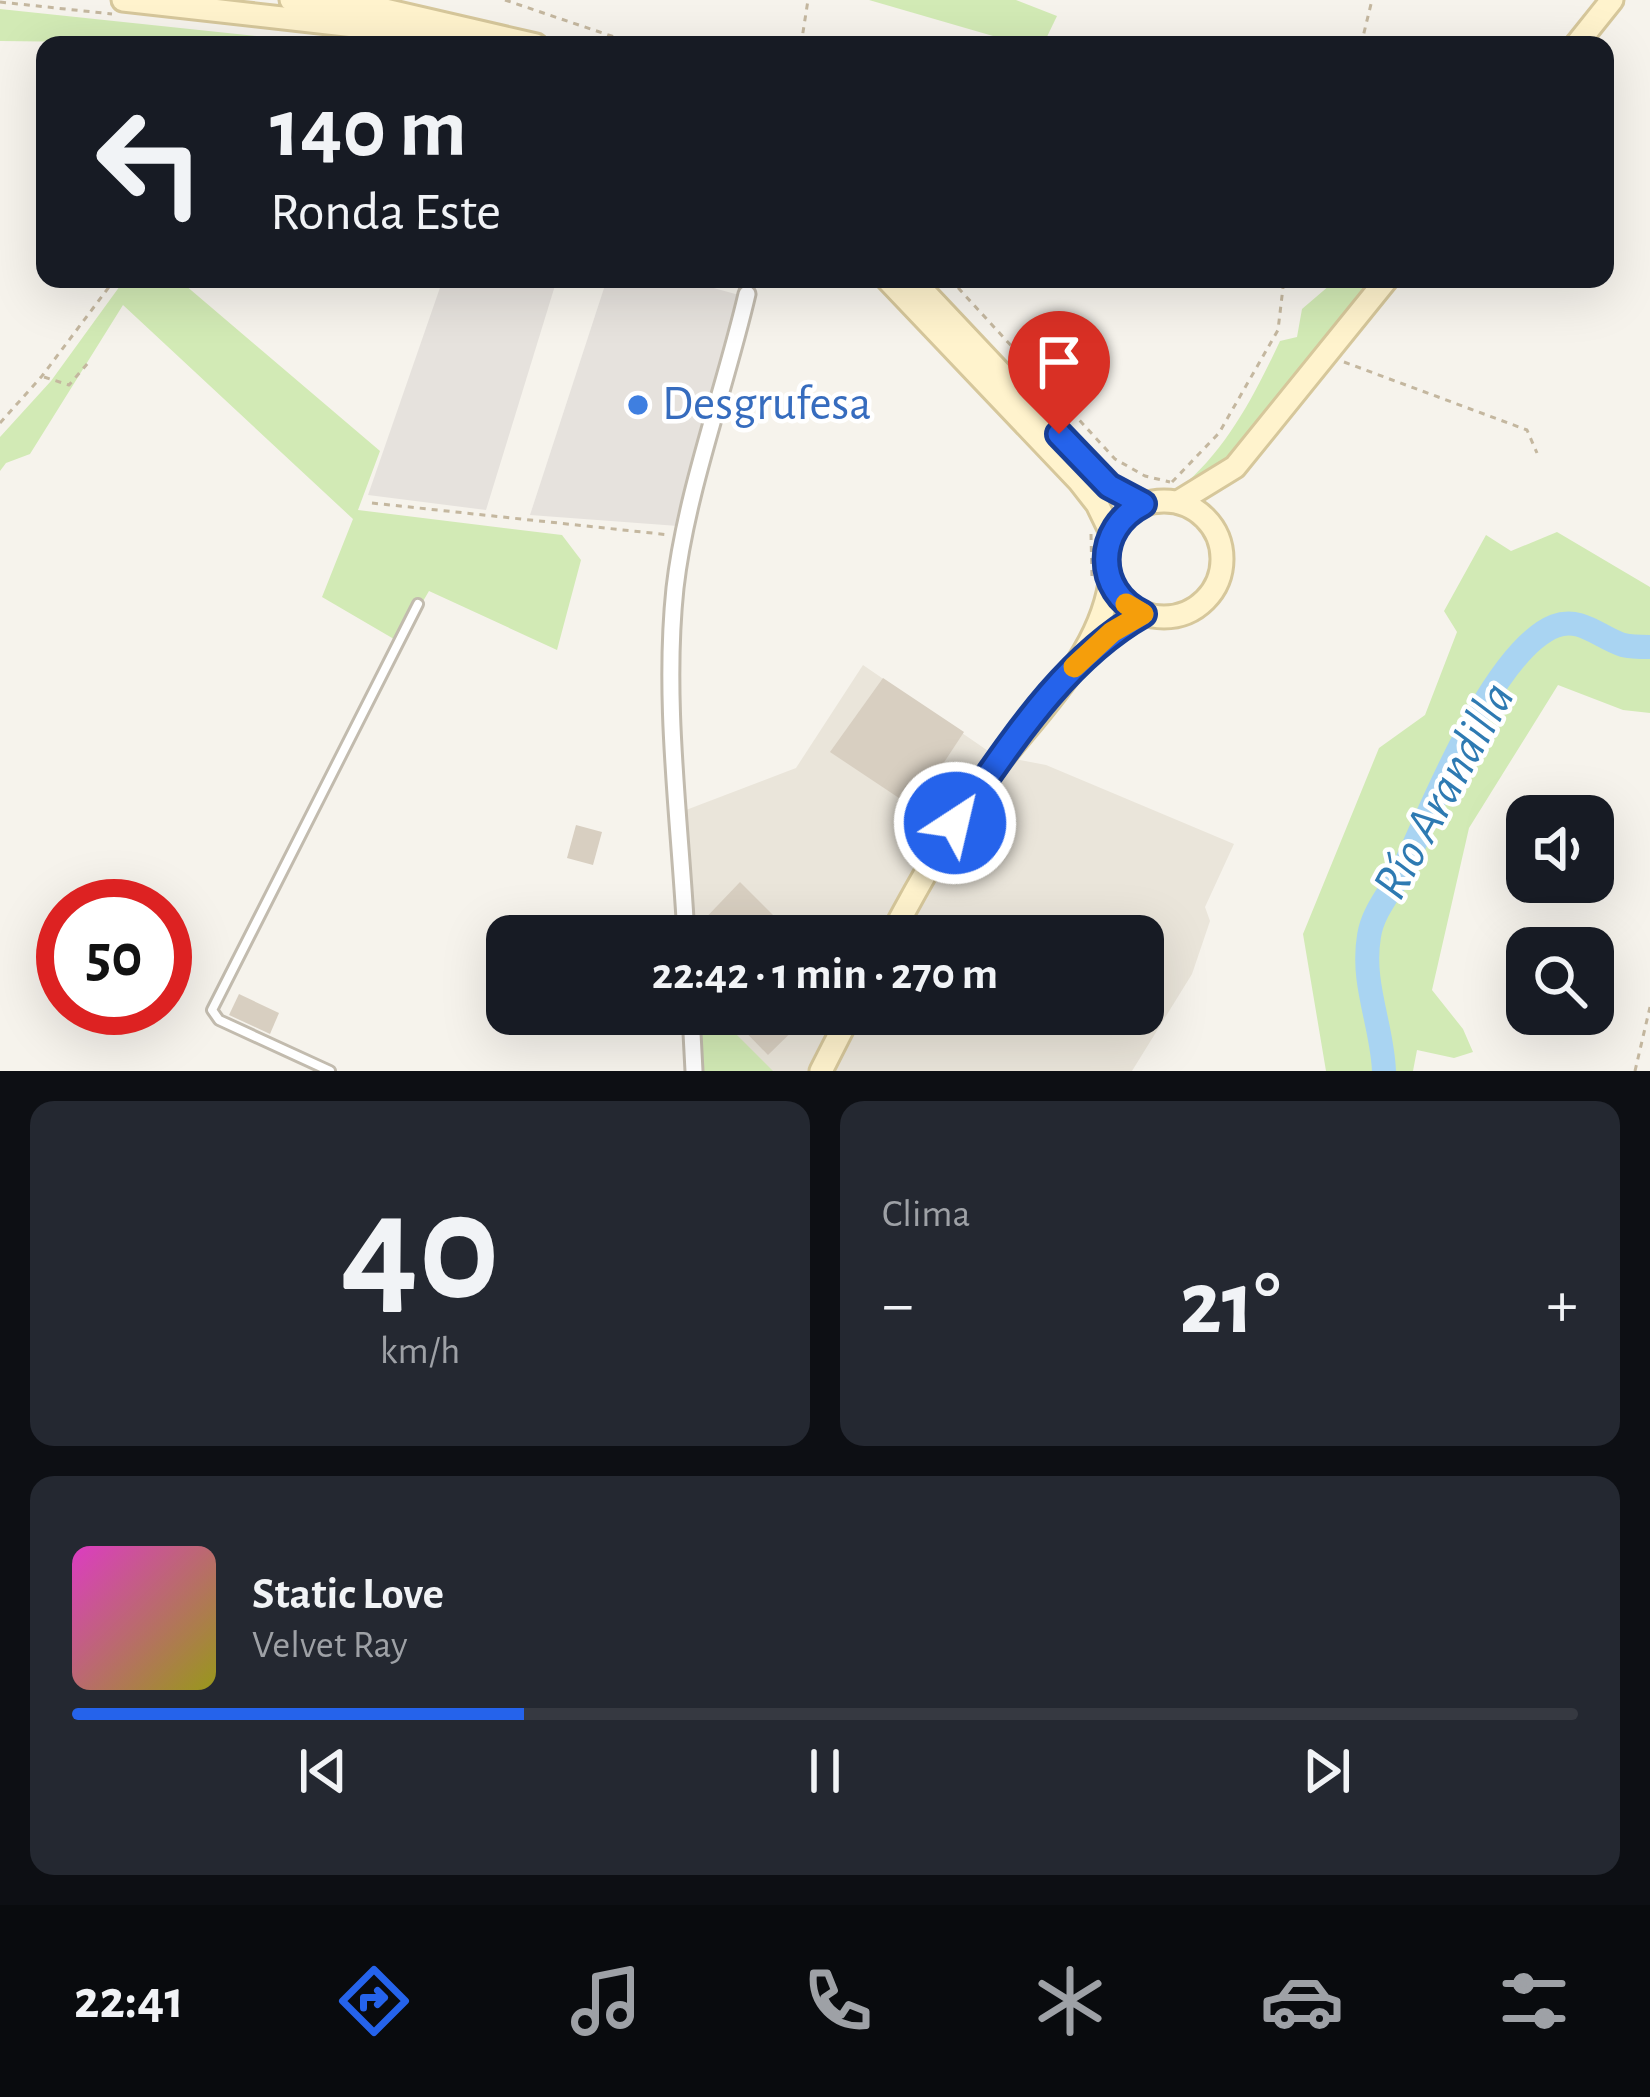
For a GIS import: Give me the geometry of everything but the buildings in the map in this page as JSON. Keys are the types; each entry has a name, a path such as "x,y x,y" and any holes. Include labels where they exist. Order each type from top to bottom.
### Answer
{"main road":[{"path":"123,0 419,36"},
{"path":"291,0 385,10 497,36"},
{"path":"1583,36 1612,0"},
{"path":"896,288 1079,481 1111,533"},
{"path":"920,288 1090,468 1109,486 1143,504"},
{"path":"1214,528 1235,467 1380,288"},
{"path":"903,915 955,823 1100,626 1110,588 1106,550 1111,533 1124,516 1143,504 1235,467"},
{"path":"1110,588 1143,614 1175,616 1203,602 1220,575 1221,543 1214,528 1174,492"},
{"path":"1079,660 1143,614"},
{"path":"820,1071 839,1035"}],"street":[{"path":"685,915 673,706 675,592 684,536 747,294"},
{"path":"692,1035 694,1071"}],"lane":[{"path":"330,1071 219,1020 212,1010 418,604"}],"path":[{"path":"505,0 611,36"},
{"path":"802,36 808,0"},
{"path":"1363,36 1372,0"},
{"path":"0,423 108,288"},
{"path":"958,288 1115,459 1174,492 1219,433 1278,330 1283,288"},
{"path":"1326,354 1527,430 1537,453"},
{"path":"42,376 69,385 88,363"},
{"path":"372,503 684,536"},
{"path":"1088,518 1091,575 1094,583 1110,588"},
{"path":"1634,1071 1650,1007"}],"shaded area":[{"name":"Desgrufesa","path":"440,288 554,288 486,510 368,495"},
{"name":"Desgrufesa","path":"604,288 714,288 739,295 678,526 530,515"},
{"path":"863,665 994,755 1046,765 1234,844 1205,907 1210,921 1192,974 1164,1019 1164,915 692,915 686,810 796,768"},
{"path":"698,1035 1154,1035 1132,1071 700,1071"}],"green space":[{"path":"869,0 1016,0 1057,16 1047,36 993,36"},
{"path":"0,9 256,36 36,36 36,41 0,41"},
{"path":"118,288 189,288 380,451 358,510 562,535 581,560 557,650 429,591 399,642 322,597 353,519 123,305 30,454 6,463 0,471 0,437 51,381"},
{"path":"1326,288 1364,288 1222,464 1187,482 1229,435 1280,341 1297,337 1302,309"},
{"path":"1557,532 1650,587 1650,713 1623,710 1558,685 1469,828 1432,990 1463,1029 1473,1052 1454,1058 1417,1050 1413,1071 1326,1071 1303,934 1379,748 1425,715 1457,632 1444,611 1486,535 1511,551"},
{"path":"695,1035 737,1035 773,1071 696,1071"}],"waterway":[{"name":"Río Arandilla","path":"1384,1071 1368,971 1371,926 1488,696 1532,641 1555,626 1573,624 1623,645 1650,647"}],"slow traffic":[{"path":"1074,667 1112,632 1143,614 1126,604"}],"place":[{"name":"Desgrufesa","path":"638,405"}],"route":[{"path":"955,823 1079,660 1143,614 1116,593 1106,567 1111,533 1124,516 1143,504 1109,486 1059,434"}]}
